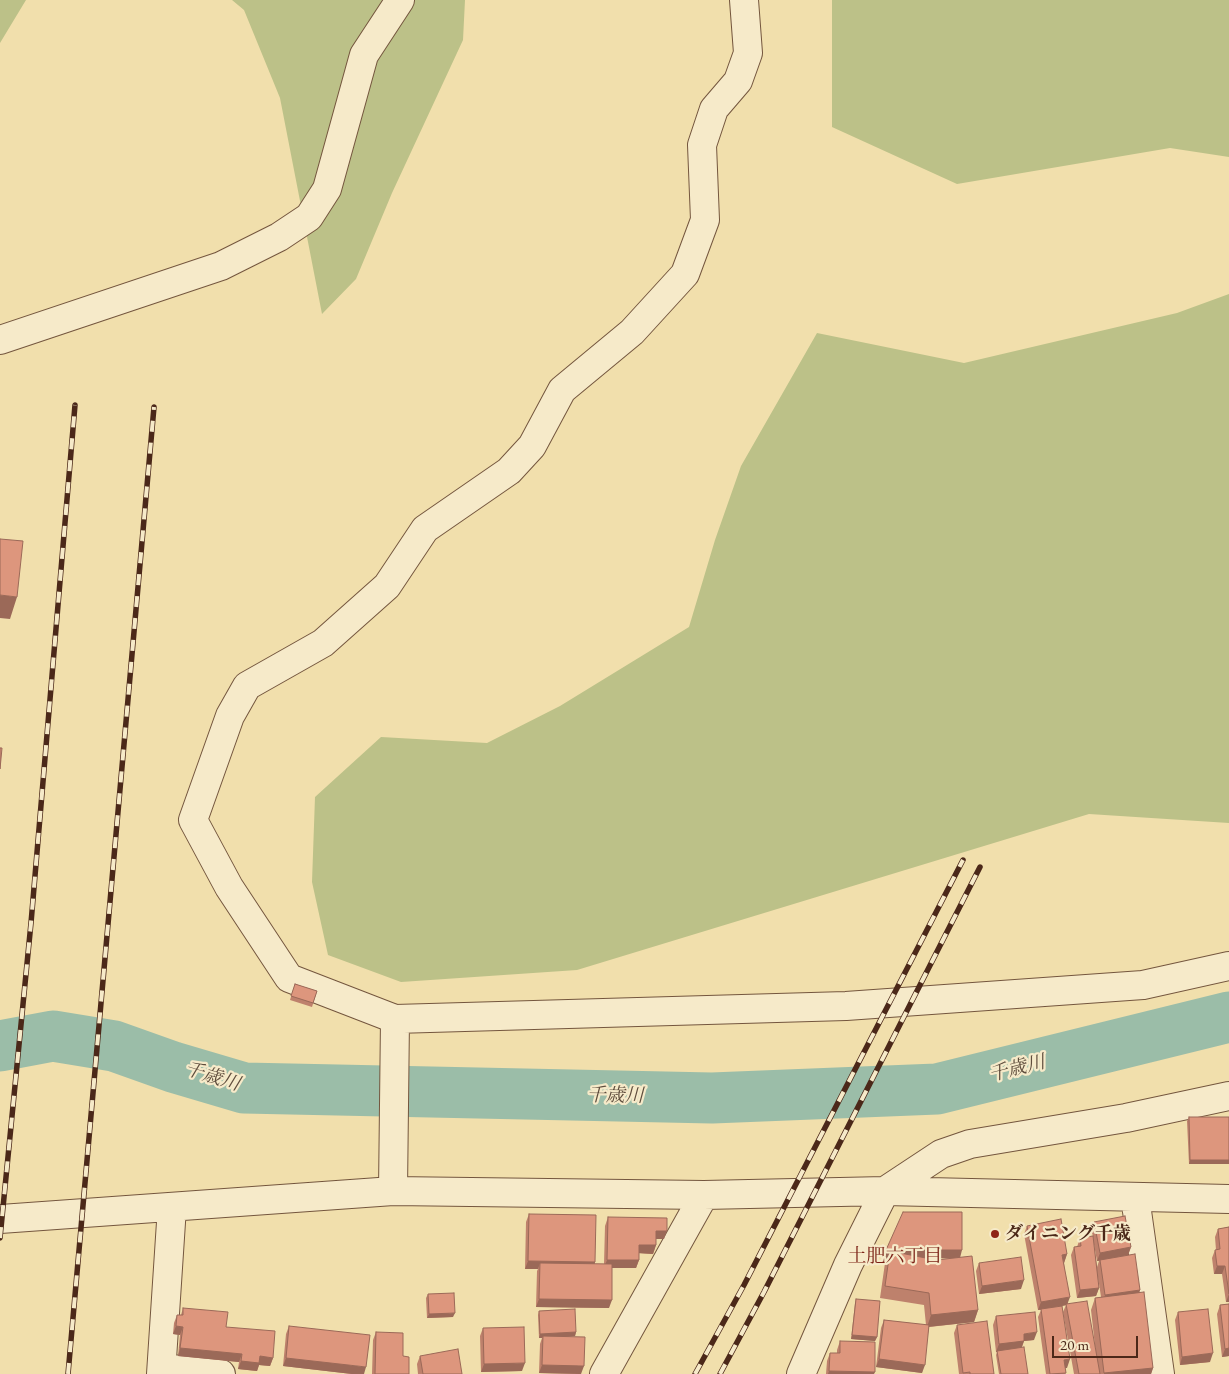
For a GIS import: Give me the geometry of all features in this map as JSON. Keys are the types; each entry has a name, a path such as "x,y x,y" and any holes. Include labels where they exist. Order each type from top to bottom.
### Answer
{"street":[{"path":"0,340 221,266 279,237 309,217 327,189 364,55 400,0"},
{"path":"744,0 748,53 738,81 714,109 702,144 704,220 685,274 632,332 562,390 532,446 510,471 425,529 387,586 323,643 247,686 230,716 193,820 229,887 289,978 394,1028 846,1006 1143,985 1229,966"},
{"path":"394,1028 394,1184"},
{"path":"801,1374 848,1265 885,1191 941,1154 970,1144 1126,1118 1229,1096"},
{"path":"0,1219 172,1207 394,1184 704,1195 885,1191 1229,1199"},
{"path":"604,1374 704,1195"},
{"path":"1136,1197 1160,1374"},
{"path":"172,1207 162,1371 221,1374"}],"green space":[{"path":"0,0 26,0 0,43"},
{"path":"232,0 465,0 463,40 392,193 356,279 322,314 280,98 244,10"},
{"path":"832,0 1229,0 1229,157 1170,148 957,184 832,127"},
{"path":"1229,294 1229,823 1089,814 577,970 401,982 328,955 312,882 315,797 381,737 487,743 560,706 689,627 715,540 741,466 817,333 964,363 1177,313"}],"building":[{"path":"0,539 23,541 17,597 0,595"},
{"path":"0,748 2,748 0,769"},
{"path":"295,984 317,991 313,1003 291,996"},
{"path":"1189,1117 1229,1117 1229,1160 1190,1160"},
{"path":"903,1212 962,1212 962,1250 886,1250"},
{"path":"529,1214 596,1215 595,1262 528,1261"},
{"path":"1125,1216 1131,1247 1100,1253 1094,1222"},
{"path":"608,1217 667,1218 667,1231 656,1231 656,1245 639,1245 639,1260 607,1260"},
{"path":"1061,1219 1067,1254 1062,1255 1070,1297 1041,1302 1027,1226"},
{"path":"1229,1227 1229,1294 1225,1266 1217,1266 1215,1250 1220,1249 1218,1229"},
{"path":"1093,1236 1099,1288 1080,1290 1074,1247 1081,1246 1080,1238"},
{"path":"890,1251 936,1260 972,1256 978,1310 931,1315 929,1293 885,1286"},
{"path":"1135,1254 1140,1290 1105,1295 1100,1260"},
{"path":"1021,1257 1024,1280 982,1286 979,1263"},
{"path":"540,1263 612,1264 612,1300 539,1299"},
{"path":"1144,1292 1153,1368 1104,1373 1095,1298"},
{"path":"454,1293 455,1313 429,1314 428,1294"},
{"path":"856,1299 880,1301 877,1337 852,1335"},
{"path":"1087,1301 1100,1374 1079,1374 1066,1304"},
{"path":"1229,1304 1229,1348 1225,1349 1220,1305"},
{"path":"1062,1306 1070,1359 1064,1360 1066,1373 1050,1374 1041,1309"},
{"path":"183,1308 228,1312 226,1327 275,1331 273,1358 260,1356 259,1363 241,1361 242,1354 180,1348 183,1327 176,1326 177,1315 183,1315"},
{"path":"575,1309 576,1332 540,1334 539,1311"},
{"path":"1208,1309 1213,1353 1182,1357 1178,1312"},
{"path":"1035,1312 1037,1332 1024,1334 1024,1341 999,1344 996,1316"},
{"path":"884,1320 929,1325 925,1365 879,1359"},
{"path":"987,1321 994,1374 963,1373 957,1325"},
{"path":"289,1326 370,1335 366,1367 286,1358"},
{"path":"524,1327 525,1363 484,1364 483,1328"},
{"path":"376,1332 403,1333 403,1356 409,1357 409,1374 375,1374"},
{"path":"543,1336 585,1337 584,1366 542,1365"},
{"path":"840,1341 875,1342 875,1372 829,1371 830,1353 840,1353"},
{"path":"1024,1347 1028,1374 1001,1374 997,1351"},
{"path":"458,1349 462,1374 423,1374 420,1356"}],"waterway":[{"name":"千歳川","path":"0,1046 53,1036 114,1046 173,1067 244,1088 712,1098 937,1089 1229,1017"}],"railway":[{"path":"0,1238 31,923 75,405"},
{"path":"68,1374 154,407"},
{"path":"695,1374 744,1285 963,860"},
{"path":"720,1374 764,1292 980,867"}],"place":[{"name":"ダイニング千歳","path":"995,1234"}],"district":[{"name":"土肥六丁目","path":"895,1257"}]}
